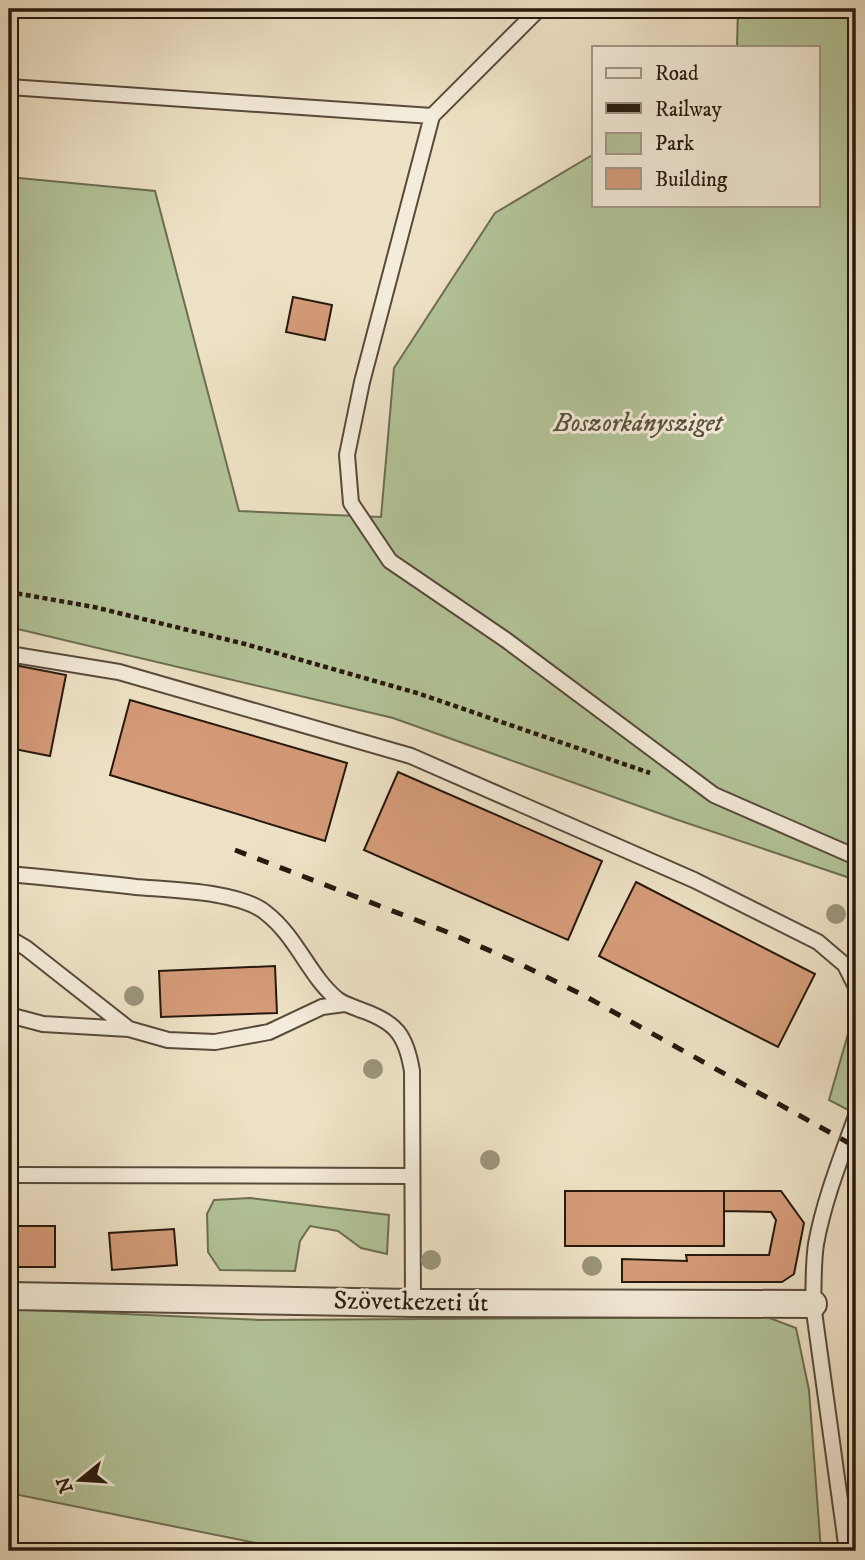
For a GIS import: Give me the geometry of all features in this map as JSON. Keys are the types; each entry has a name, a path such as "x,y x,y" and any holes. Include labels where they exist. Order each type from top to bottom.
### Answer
{"street":[{"name":"Szövetkezeti út","path":"9,1296 413,1303 813,1304"}],"lane":[{"path":"539,9 432,117 362,382 347,455 351,503 390,561 506,640 714,794 856,858"},
{"path":"9,87 432,117"},
{"path":"9,654 119,672 411,756 694,880 818,942 845,965 856,987"},
{"path":"9,874 211,895 249,904 264,911 277,922 331,994 344,1004 379,1017 393,1027 403,1038 412,1071 413,1303"},
{"path":"9,938 26,948 130,1029"},
{"path":"9,1015 43,1024 130,1029 168,1040 215,1042 269,1032 322,1007 344,1004"},
{"path":"846,1551 813,1304 816,1247 821,1223 830,1188 856,1116"},
{"path":"9,1175 412,1176"}],"path":[{"path":"9,592 94,607 272,652 417,693 662,777"}],"green space":[{"name":"Boszorkánysziget","path":"738,9 856,9 856,880 675,819 393,718 9,627 9,177 155,191 239,511 381,517 394,368 495,213 592,155 592,206 820,206 820,46 737,46"},
{"path":"856,1006 856,1114 829,1100"},
{"path":"250,1198 389,1215 387,1254 361,1248 338,1231 310,1226 300,1241 295,1271 220,1270 208,1252 207,1214 214,1200"},
{"path":"9,1309 259,1320 767,1317 796,1328 809,1390 821,1551 295,1551 9,1493"}],"building":[{"path":"293,297 332,305 325,340 286,332"},
{"path":"9,664 66,675 50,756 9,748"},
{"path":"130,700 347,763 325,841 110,775"},
{"path":"398,772 602,861 568,940 364,850"},
{"path":"636,882 815,974 778,1047 599,956"},
{"path":"275,966 277,1013 161,1017 159,971"},
{"path":"565,1191 724,1191 724,1246 565,1246"},
{"path":"724,1191 781,1191 804,1223 794,1274 782,1282 622,1282 622,1259 687,1261 686,1255 769,1255 776,1220 771,1212 724,1211"},
{"path":"9,1226 55,1226 55,1267 9,1267"},
{"path":"174,1229 177,1265 112,1270 109,1233"}],"railway":[{"path":"235,850 447,932 516,962 583,995 856,1147"}]}
